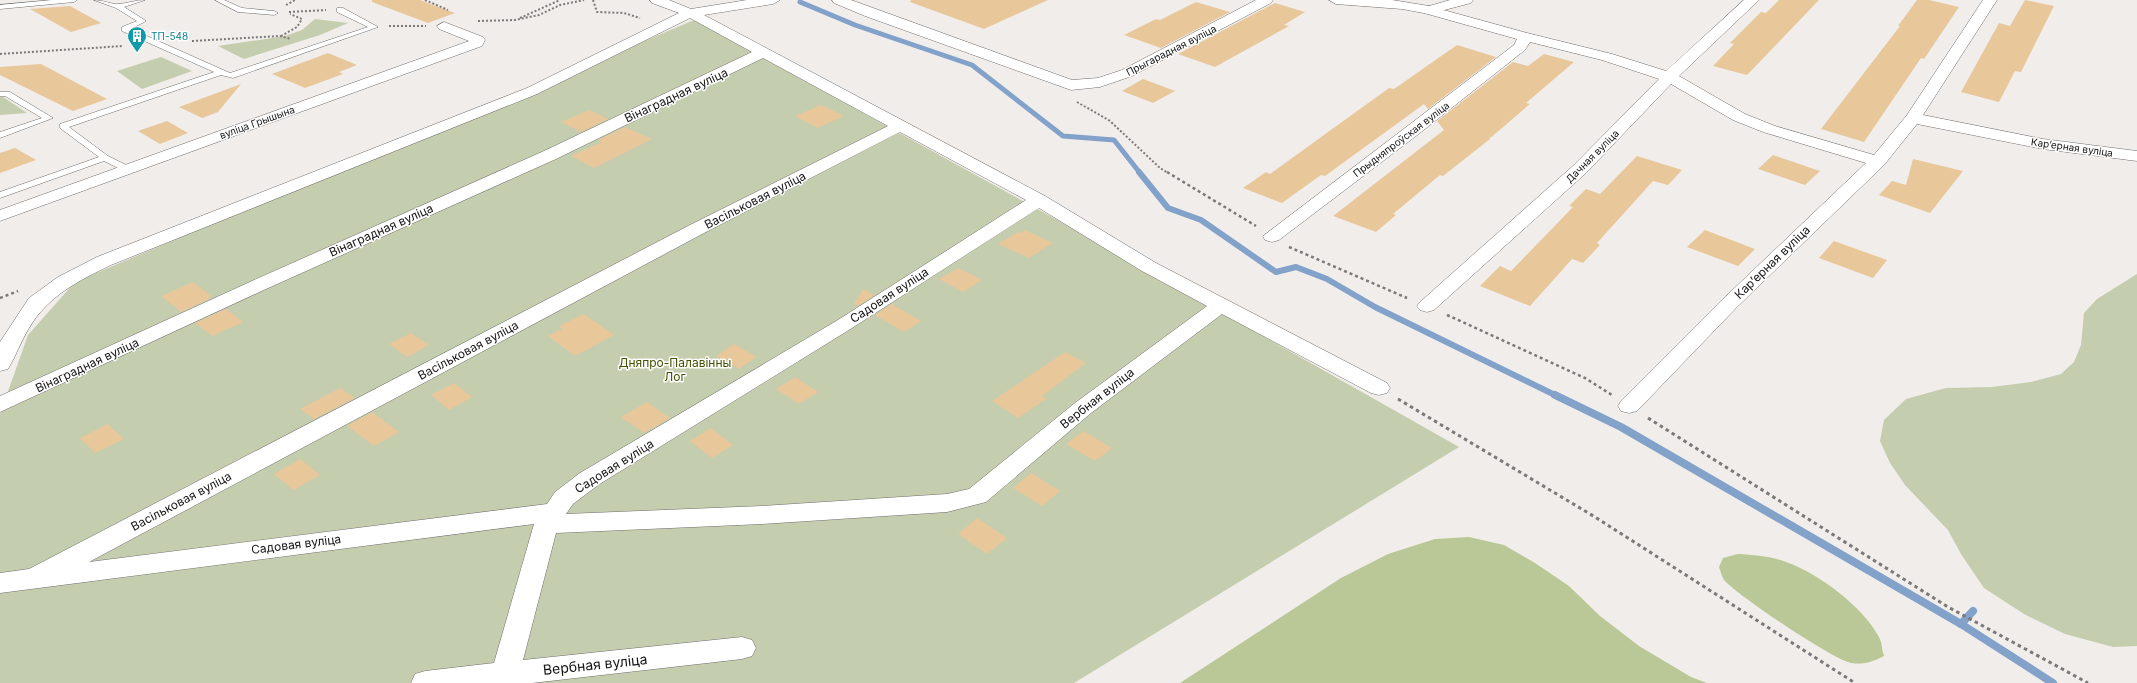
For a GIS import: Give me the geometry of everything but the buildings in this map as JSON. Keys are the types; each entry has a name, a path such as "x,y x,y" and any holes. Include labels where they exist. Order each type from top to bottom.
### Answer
{"street":[{"path":"657,0 690,13 762,53 1039,200 1091,230 1149,267 1378,388"},
{"path":"0,364 34,305 54,288 73,276 119,255 532,91 592,63 690,13 773,0"},
{"path":"839,0 870,13 1071,85"},
{"name":"Прыгарадная вуліца","path":"1071,85 1100,82 1128,73 1266,0"},
{"path":"1336,0 1402,5 1429,10 1525,37 1594,53 1669,77 1740,118 1769,129 1878,161"},
{"path":"1429,10 1466,0"},
{"name":"Дачная вуліца","path":"1426,306 1580,170 1669,77 1752,0"},
{"name":"Карʼерная вуліца","path":"1629,406 1730,303 1878,161 1913,118 1990,0"},
{"name":"вуліца Грышына","path":"0,216 477,43 478,40 444,26"},
{"name":"Прыдняпроўская вуліца","path":"1272,236 1410,133 1520,47 1525,37"},
{"name":"Вінаградная вуліца","path":"0,405 259,285 550,155 762,53"},
{"name":"Карʼерная вуліца","path":"1913,118 2043,144 2137,156"},
{"name":"Васільковая вуліца","path":"37,577 690,232 900,126"},
{"name":"Садовая вуліца","path":"0,583 37,577 550,518 564,498 589,479 845,324 1039,200"},
{"name":"Вербная вуліца","path":"550,518 676,519 947,503 977,496 1083,408 1221,305"},
{"path":"504,678 550,518"},
{"name":"Вербная вуліца","path":"425,683 504,678 742,648"}],"lane":[{"path":"0,6 74,0"},
{"path":"97,0 118,7 142,21 126,29 230,76 374,27"},
{"path":"118,7 142,0"},
{"path":"218,0 241,10 274,13"},
{"path":"340,10 374,27"},
{"path":"127,169 105,158 63,126 221,72"},
{"path":"0,94 7,94 50,118 0,135"},
{"path":"0,196 105,158"}],"path":[{"path":"515,20 560,0"},
{"path":"374,27 444,26 476,21 515,20 539,15 560,5 584,0"},
{"path":"594,0 597,12 624,12 646,20"},
{"path":"280,36 297,28 302,19 286,12 340,10"},
{"path":"1071,85 1071,98 1110,121 1160,168 1286,246 1426,306 1585,378 1948,606 2088,683"},
{"path":"1378,388 1595,517 1855,683"}],"green space":[{"path":"315,19 348,23 320,35 244,59 218,46 285,36 302,30"},
{"name":"Дняпро-Палавінны Лог","path":"694,20 1070,227 1459,447 1074,683 0,683 0,414 28,335 75,282"},
{"path":"161,57 192,71 142,89 117,71"},
{"path":"0,97 3,97 27,113 0,115"},
{"path":"2137,274 2137,646 2113,647 2065,634 2024,614 1984,588 1961,554 1948,530 1905,485 1890,463 1880,441 1884,420 1906,399 1946,388 1992,387 2031,382 2061,374 2074,362 2081,345 2084,313 2097,299"},
{"path":"1469,537 1504,545 1535,563 1569,586 1600,616 1639,646 1691,677 1707,683 1180,683 1341,578 1388,554 1435,539"},
{"path":"1738,554 1774,558 1799,567 1826,583 1852,604 1873,627 1880,639 1884,656 1876,660 1860,664 1851,663 1825,651 1766,613 1734,589 1723,578 1719,567 1723,558"}],"waterway":[{"path":"800,2 855,25 972,65 1063,136 1114,140 1140,173"},
{"path":"1139,172 1168,208 1201,220 1276,272 1296,267 1327,279 1375,307 1557,396"},
{"path":"1555,395 1621,427 1961,624"},
{"path":"1961,624 1973,611"},
{"path":"1961,624 2053,683"}],"place":[{"name":"ТП-548","path":"137,53"}]}
